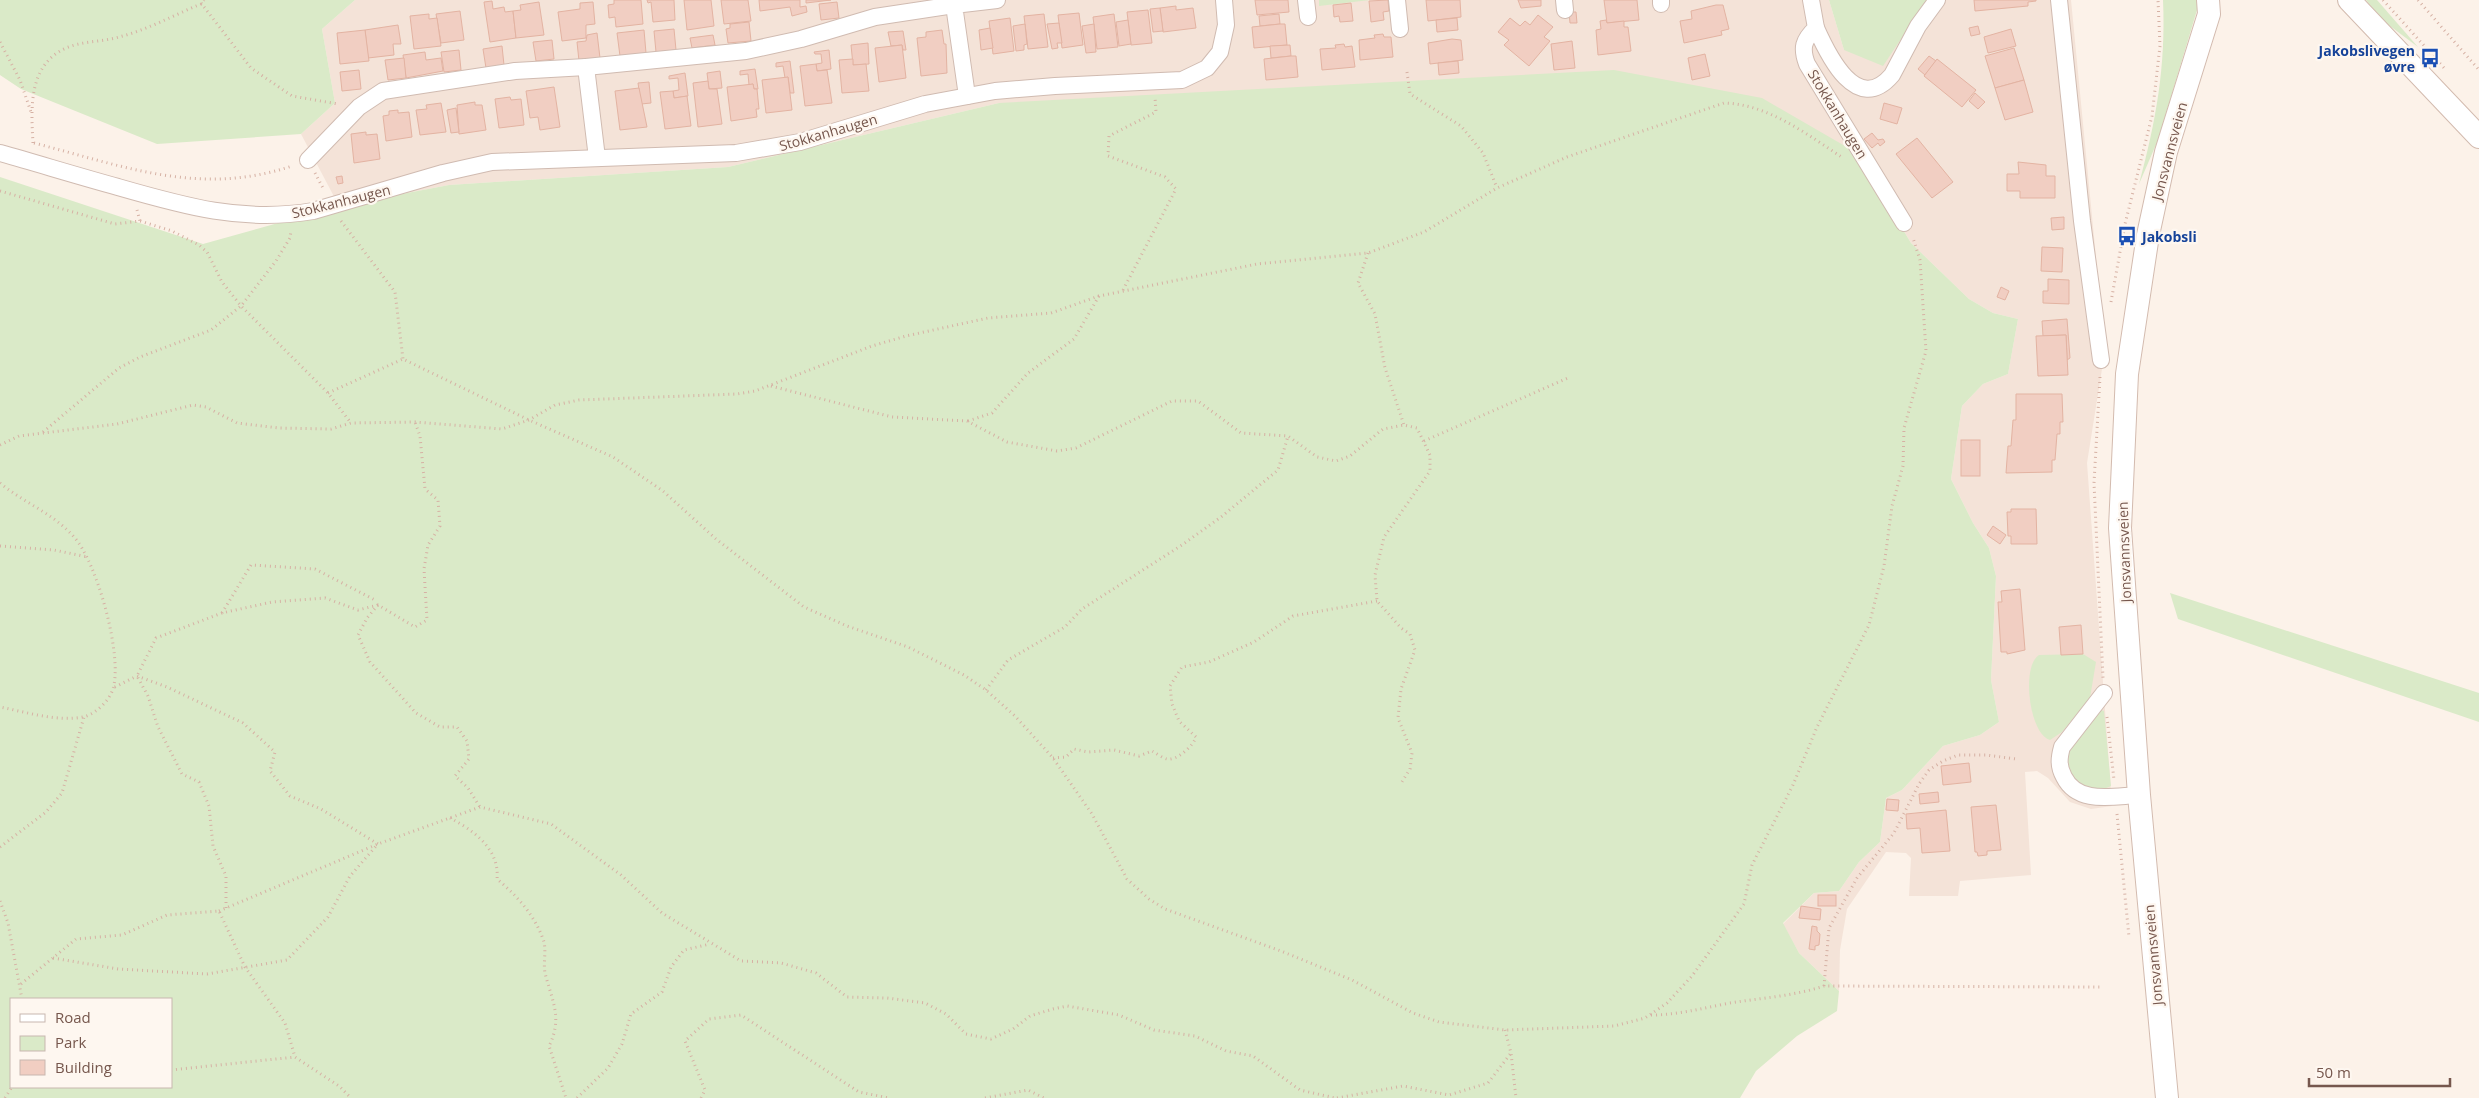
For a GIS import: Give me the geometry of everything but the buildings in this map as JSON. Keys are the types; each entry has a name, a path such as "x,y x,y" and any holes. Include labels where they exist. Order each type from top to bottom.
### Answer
{"main road":[{"path":"2350,0 2479,137"},
{"name":"Jonsvannsveien","path":"2167,1098 2139,795 2120,528 2127,374 2148,235 2166,152 2214,5"}],"street":[{"path":"308,160 372,96 396,88 514,71 586,67 746,51 794,41 875,17 997,0"},
{"name":"Stokkanhaugen","path":"0,153 193,208 251,215 294,214 330,206 467,166 492,162 736,153 778,147 926,104 966,96 1025,88 1182,80 1196,75 1214,61 1224,39 1226,25 1224,0"},
{"path":"1306,0 1308,17"},
{"path":"1397,0 1400,29"},
{"path":"1811,0 1816,28 1831,59 1847,82 1857,87 1877,86 1887,82 1918,26 1937,0"},
{"path":"2059,0 2082,221 2101,360"},
{"path":"954,5 966,96"},
{"name":"Stokkanhaugen","path":"1816,28 1806,36 1803,44 1808,64 1904,223"},
{"path":"586,67 597,158"},
{"path":"2104,693 2062,747 2059,757 2060,769 2066,781 2083,796 2139,795"}],"path":[{"path":"2110,311 2125,224 2152,116 2160,46 2158,0"},
{"path":"2382,0 2452,76"},
{"path":"2418,0 2479,70"},
{"path":"33,142 32,114 34,89 43,65 66,48 120,37 202,1 251,68 292,96 359,107"},
{"path":"0,42 20,80 32,114"},
{"path":"1407,72 1410,94 1461,126 1483,153 1497,188"},
{"path":"1123,291 1176,190 1165,177 1108,156 1109,136 1156,112 1153,82"},
{"path":"0,445 19,436 117,424 193,405 206,407 237,422 263,427 332,428 351,424 415,422 502,429 529,420 554,405 579,400 737,394 770,386 872,346 906,336 988,318 1051,313 1099,296 1257,264 1368,253 1424,232 1497,188 1567,157 1724,103 1740,103 1764,112 1804,132 1850,163"},
{"path":"25,140 162,176 195,180 246,177 308,160 330,206 395,292 403,360"},
{"path":"0,191 115,224 140,221 172,231 199,245 207,252 222,282 241,306 328,393 351,424"},
{"path":"42,432 119,368 140,356 210,330 241,306 276,261 290,238 294,214"},
{"path":"328,393 403,360 529,420 613,457 639,473 716,539 804,608 847,626 908,647 964,675 986,690 1026,727 1054,758 1092,814 1122,872 1149,900 1185,917 1281,951 1352,980 1420,1015 1439,1022 1505,1030 1614,1026 1631,1023 1663,1007 1684,986 1744,904 1752,865 1793,785 1817,726 1869,626 1884,566 1892,506 1902,466 1904,428 1926,351 1920,260 1915,242 1904,223"},
{"path":"1368,253 1358,283 1375,314 1385,368 1404,425"},
{"path":"770,386 892,417 967,421 992,413 1028,373 1074,339 1099,296"},
{"path":"1424,441 1568,378"},
{"path":"967,421 1007,442 1057,451 1076,448 1172,401 1198,401 1241,433 1288,436 1317,457 1336,461 1350,456 1383,429 1404,425 1417,428 1430,455 1430,471 1384,536 1376,575 1377,601 1401,628 1410,634 1415,650 1401,689 1398,718 1412,753 1410,770 1400,785"},
{"path":"222,613 251,564 314,569 378,603 415,627 427,620 424,569 428,545 440,526 438,500 424,489 420,436 415,422"},
{"path":"986,690 1008,660 1065,627 1082,608 1198,534 1278,470 1288,436"},
{"path":"0,484 60,524 74,536 88,557 105,605 113,648 113,688 102,706 84,717 61,717 0,707"},
{"path":"0,546 54,550 88,557"},
{"path":"113,688 137,676 156,638 222,613 272,602 325,598 358,610 378,603"},
{"path":"1054,758 1066,757 1074,749 1088,752 1114,750 1139,756 1152,751 1166,759 1172,758 1193,744 1196,737 1173,712 1170,686 1182,667 1209,662 1254,642 1293,616 1377,601"},
{"path":"378,603 358,635 370,662 416,713 440,727 457,727 467,741 469,759 455,776 468,788 480,807"},
{"path":"137,676 167,687 243,723 275,752 270,771 290,796 321,809 378,844"},
{"path":"137,676 148,696 158,727 182,774 199,782 209,806 213,846 226,876 226,908"},
{"path":"2104,693 2130,942"},
{"path":"0,847 46,812 62,793 84,717"},
{"path":"1824,986 1829,928 1857,878 1894,833 1919,784 1930,770 1943,761 1958,756 2016,759"},
{"path":"21,984 76,939 122,935 167,915 219,911 378,844 480,807 551,824 621,875 662,913 741,961 781,963 816,973 847,996 886,998 925,1004 946,1014 966,1034 974,1036 991,1039 1013,1029 1030,1016 1067,1006 1119,1015 1154,1030 1195,1036 1226,1050 1254,1056 1300,1090 1336,1098 1403,1086 1449,1095 1488,1083 1511,1053"},
{"path":"450,818 473,830 491,853 498,867 497,879 520,899 544,940 545,973 553,994 557,1031 549,1046 566,1098"},
{"path":"53,958 118,969 207,974 287,960 328,917 350,876 378,844"},
{"path":"0,901 8,923 21,984 22,998"},
{"path":"219,911 245,967 286,1023 295,1057"},
{"path":"577,1098 608,1068 622,1044 630,1014 662,992 671,967 684,950 711,944"},
{"path":"1650,1015 1674,1015 1729,1003 1803,992 1824,986 2102,987"},
{"path":"701,1098 704,1090 686,1041 709,1019 741,1015 859,1092 889,1098"},
{"path":"1505,1030 1511,1053 1516,1098"},
{"path":"172,1070 295,1057 339,1086 351,1098"},
{"path":"985,1098 1028,1090 1044,1098"}],"shaded area":[{"path":"355,0 1829,0 1844,50 1927,0 2071,0 2105,350 2087,463 2112,806 2091,809 2070,802 2048,778 2037,771 2025,772 2031,875 1960,881 1958,896 1909,896 1911,858 1906,853 1886,852 1847,909 1840,950 1839,991 1799,953 1783,924 1814,893 1839,891 1859,862 1880,842 1886,798 1902,790 1943,746 1980,735 1999,722 1991,680 1996,576 1989,548 1973,523 1951,479 1962,406 1983,384 2008,374 2018,319 1993,313 1969,299 1911,243 1857,153 999,103 728,167 449,185 339,206 301,134 335,103 322,29"}],"green space":[{"path":"0,0 355,0 322,29 335,103 301,134 157,144 21,89 0,75"},
{"path":"1319,0 1370,0 1319,6"},
{"path":"1829,0 1927,0 1883,66 1844,50"},
{"path":"2163,0 2200,0 2158,140 2139,184 2155,115 2161,71 2164,24"},
{"path":"2366,0 2377,0 2418,47 2382,20"},
{"path":"1614,70 1762,98 1857,153 1911,243 1969,299 1993,313 2018,319 2008,374 1983,384 1962,406 1951,479 1973,523 1989,548 1996,576 1991,680 1999,722 1980,735 1943,746 1902,790 1886,798 1880,842 1859,862 1839,891 1814,893 1783,923 1799,953 1839,991 1837,1011 1797,1036 1756,1071 1740,1098 0,1098 0,177 203,244 339,206 449,185 728,167 999,103"},
{"path":"2170,593 2479,693 2479,722 2178,619"},
{"path":"2083,654 2096,662 2090,698 2062,732 2050,740 2043,735 2037,726 2033,713 2029,685 2033,662 2039,655"},
{"path":"2101,710 2104,711 2111,786 2099,791 2075,783 2066,763 2070,746"}],"place":[{"name":"Jakobslivegen øvre","path":"2430,58"},
{"name":"Jakobsli","path":"2127,236"}]}
